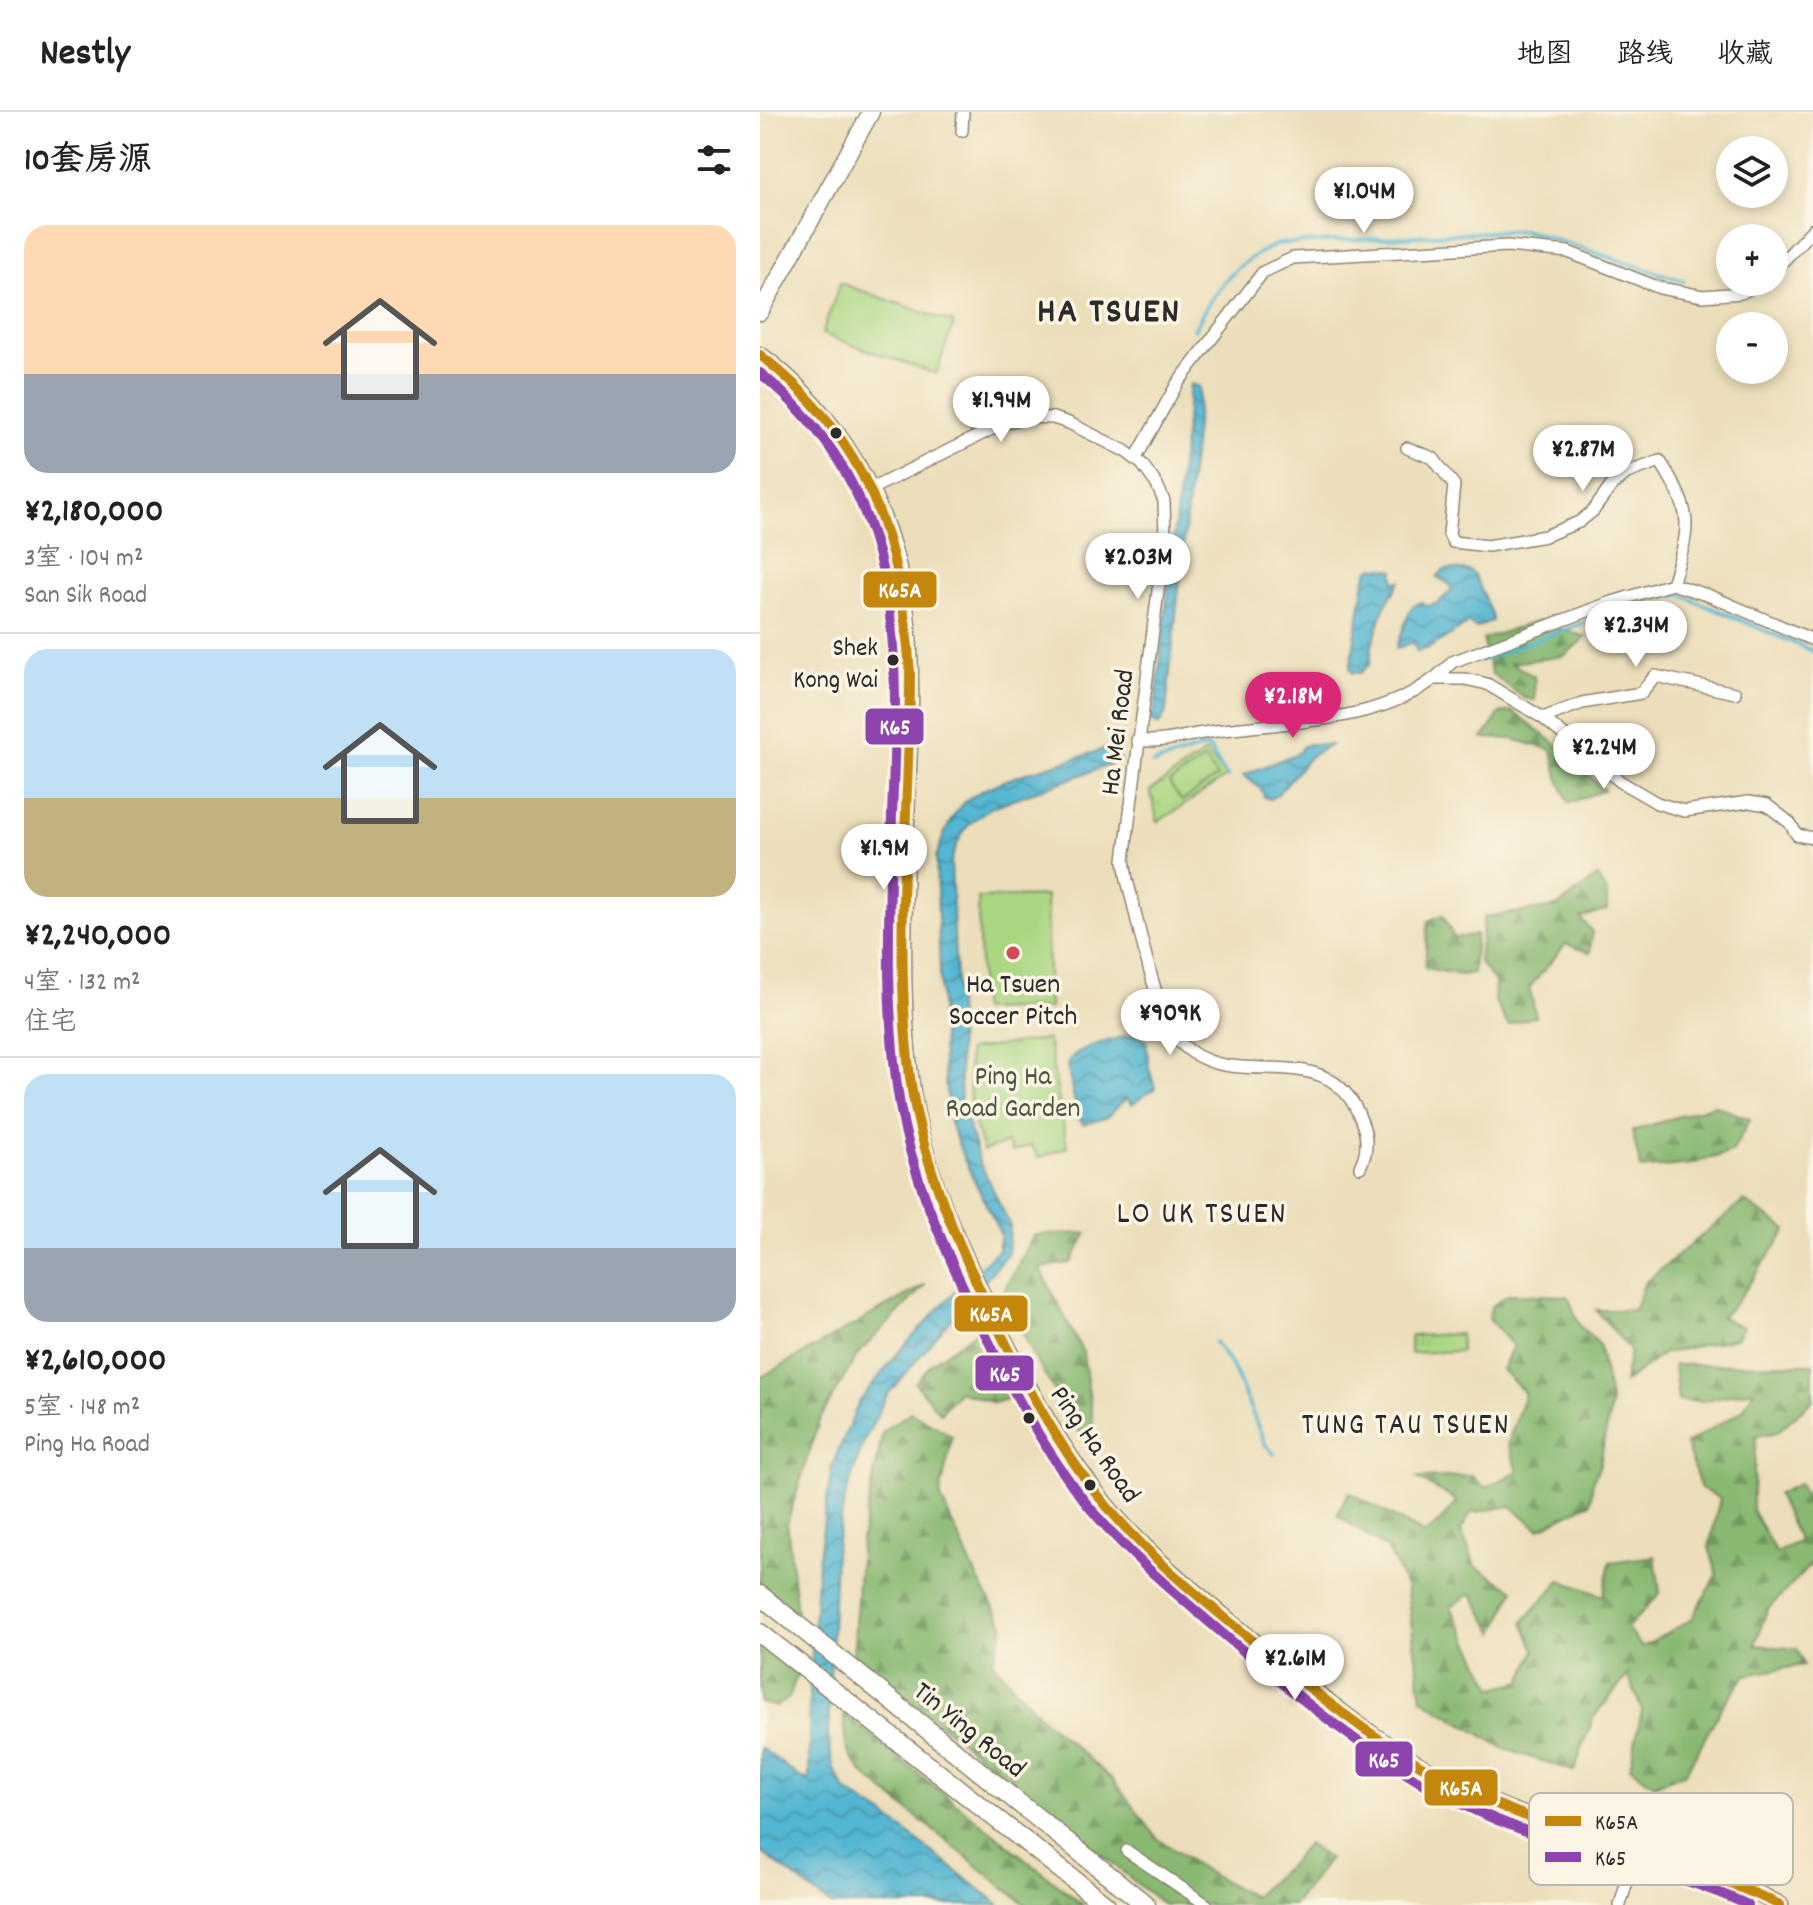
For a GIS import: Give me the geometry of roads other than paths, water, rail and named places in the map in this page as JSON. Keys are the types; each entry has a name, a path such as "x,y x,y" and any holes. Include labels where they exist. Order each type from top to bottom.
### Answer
{"main road":[{"name":"Tin Ying Road","path":"760,1595 1146,1905"},
{"name":"Tin Ying Road","path":"760,1633 1106,1905"}],"street":[{"path":"760,312 871,112"},
{"path":"961,113 962,131"},
{"path":"1788,256 1813,229"},
{"path":"1136,458 1177,384 1263,272 1293,258 1508,246 1568,252 1660,288 1703,296 1716,295"},
{"name":"Ping Ha Road","path":"760,355 818,409 847,448 871,489 892,541 908,624 910,669 903,951 903,1003 910,1076 919,1130 949,1223 1035,1402 1072,1462 1126,1528 1181,1581 1335,1709 1416,1764 1458,1787 1529,1816"},
{"name":"Ha Mei Road","path":"871,489 1002,424 1027,417 1053,418 1069,423 1136,458 1157,485 1164,501 1166,519 1125,837 1125,870 1163,1013 1169,1027 1185,1047 1208,1060 1229,1066 1300,1068 1328,1078 1349,1098 1362,1121 1367,1154 1360,1167"},
{"path":"1407,448 1433,458 1454,485 1449,534 1453,542 1488,546 1545,536 1579,522 1627,473 1660,461 1683,499 1687,520 1686,541 1672,584"},
{"path":"1437,679 1452,662 1609,603 1672,584 1710,596 1813,640"},
{"path":"1543,718 1582,703 1641,693 1655,676 1735,693"},
{"path":"1137,740 1153,742 1209,732 1352,716 1437,679 1465,679 1487,684 1543,718 1621,782 1657,803 1684,811 1749,802 1767,805 1790,823 1797,835 1813,838"},
{"path":"1127,1851 1207,1905"},
{"path":"1620,1905 1626,1885"},
{"name":"Ping Ha Road","path":"1737,1885 1780,1905"}],"water":[{"path":"1190,384 1200,387 1166,711 1158,725 1148,720 1154,712 1156,699"},
{"path":"1374,567 1394,570 1394,582 1400,581 1384,608 1372,646 1370,664 1360,673 1353,673 1350,668 1365,580 1368,571"},
{"path":"1444,570 1470,571 1475,576 1492,621 1476,628 1469,623 1431,647 1417,652 1413,642 1396,649 1411,608 1421,602 1427,606 1438,603 1452,590 1448,583 1437,577"},
{"path":"1308,744 1331,745 1310,756 1277,795 1270,799 1264,797 1262,790 1243,775 1298,753"},
{"path":"1114,745 1120,761 992,807 965,830 954,852 951,862 961,1101 979,1161 1010,1225 1008,1253 887,1395 864,1441 845,1497 835,1553 828,1735 833,1767 846,1791 883,1814 1000,1905 831,1905 760,1851 760,1747 801,1778 809,1780 809,1700 818,1562 832,1466 859,1402 897,1354 998,1250 1001,1235 950,1123 943,1063 936,857 952,819 973,796 1010,779"},
{"path":"1129,1035 1146,1040 1155,1088 1132,1104 1126,1098 1106,1118 1083,1124 1078,1118 1067,1065 1085,1049"}],"waterway":[{"path":"1194,330 1227,278 1250,259 1278,244 1524,230 1684,281"},
{"path":"1639,598 1681,595 1813,651"},
{"path":"1479,661 1622,609 1620,606 1627,603"},
{"path":"1153,764 1204,747 1209,748 1227,777"},
{"path":"1215,1342 1234,1369 1265,1444 1274,1454"}],"place":[{"name":"Shek Kong Wai","path":"893,660"},
{"name":"Ha Tsuen Soccer Pitch","path":"1013,953"}],"district":[{"name":"HA TSUEN","path":"1109,308"},
{"name":"LO UK TSUEN","path":"1202,1211"},
{"name":"TUNG TAU TSUEN","path":"1406,1423"}],"park label":[{"name":"Ping Ha Road Garden","path":"1013,1090"}]}
